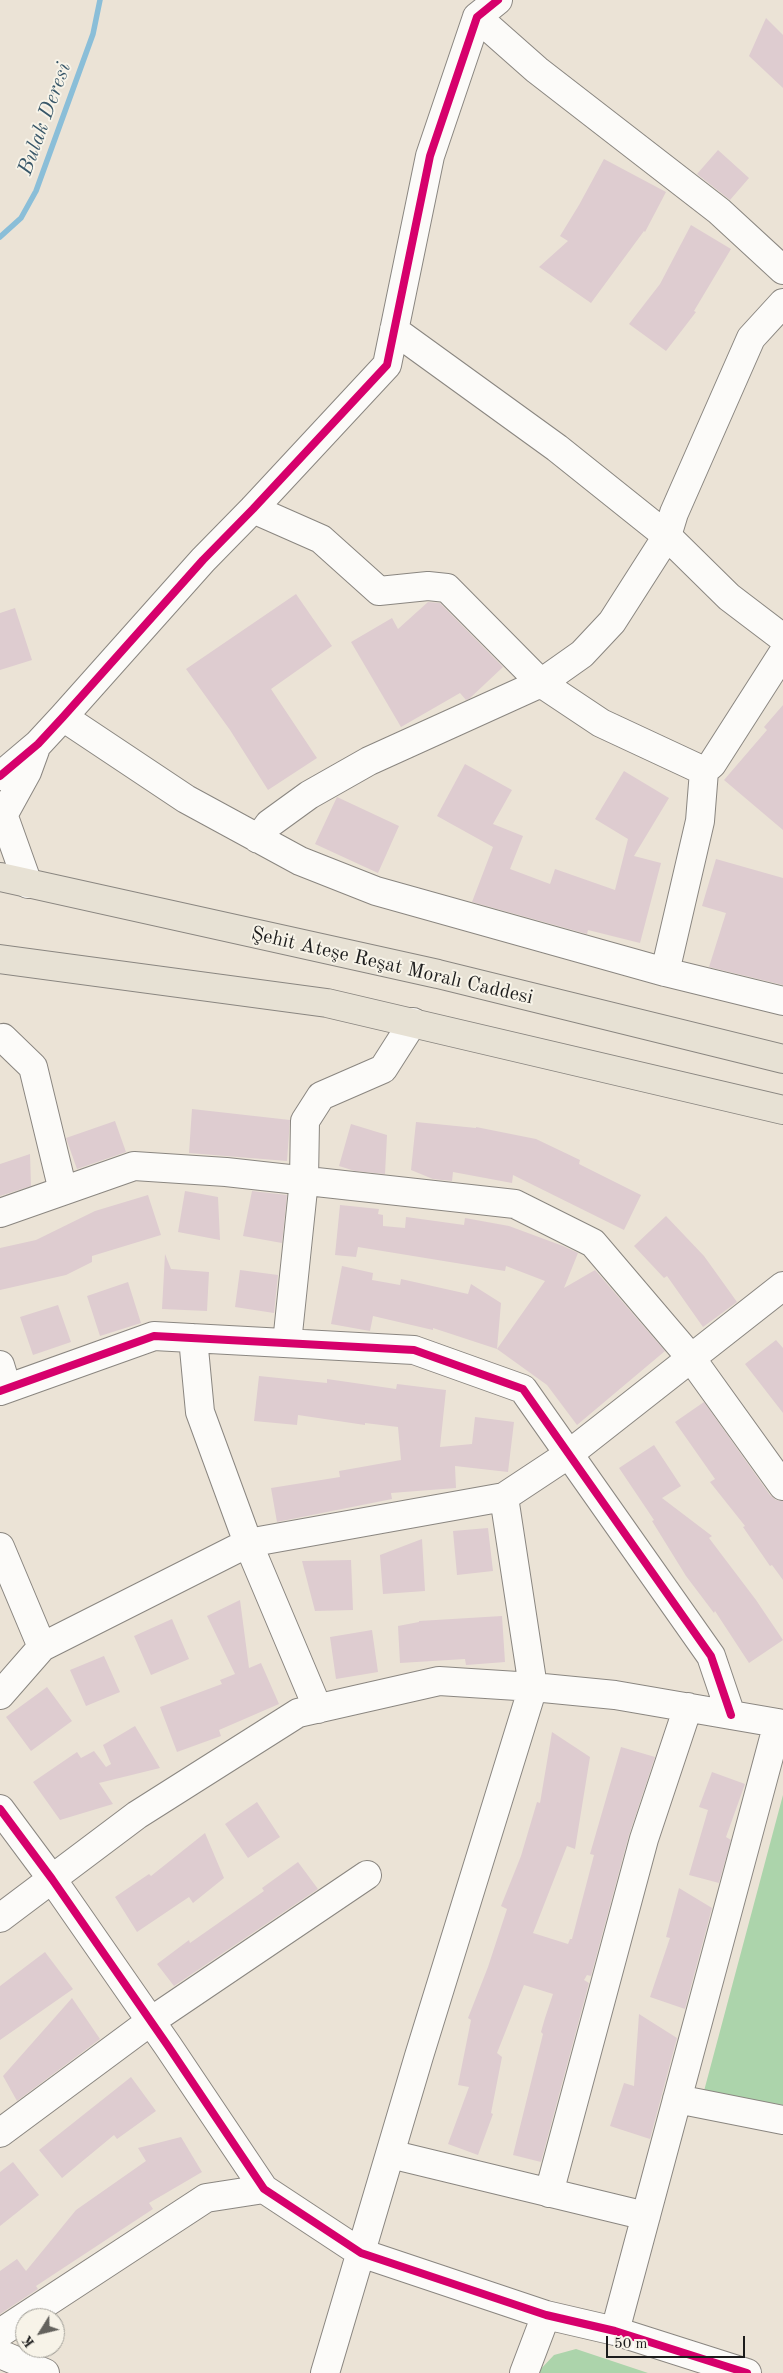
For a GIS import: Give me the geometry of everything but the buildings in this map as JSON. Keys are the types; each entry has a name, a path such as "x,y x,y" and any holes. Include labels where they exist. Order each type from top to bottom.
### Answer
{"main road":[{"name":"Şehit Ateşe Reşat Moralı Caddesi","path":"0,877 438,974 783,1059"},
{"path":"0,959 327,1003 783,1110"}],"street":[{"path":"0,776 38,744 64,717 203,560 387,365 430,156 477,17 498,0"},
{"path":"477,17 536,70 649,155 719,211 783,270"},
{"path":"258,839 269,824 309,795 369,761 541,683 582,654 612,622 667,536 674,513 751,338 783,303"},
{"path":"394,330 557,448 667,536 730,597 783,638"},
{"path":"253,509 322,539 379,591 428,586 446,588 541,683 601,723 704,771"},
{"path":"665,972 700,821 704,771 712,764 783,653"},
{"path":"64,717 186,799 300,861 376,891 665,972 783,1002"},
{"path":"28,884 2,818 27,772 38,744"},
{"path":"288,1343 304,1180 305,1121 321,1096 383,1069 413,1022"},
{"path":"0,1039 4,1038 33,1067 63,1191"},
{"path":"0,1213 134,1166 226,1172 515,1204 593,1243 691,1358 783,1486"},
{"path":"0,1695 42,1647 248,1543 504,1497 569,1454 783,1286"},
{"path":"2,1381 154,1336 414,1350 523,1389 711,1656 731,1715"},
{"path":"193,1338 200,1412 248,1543 318,1709"},
{"path":"325,2373 533,1687 504,1497"},
{"path":"2,1555 42,1647"},
{"path":"0,1918 136,1815 298,1713 439,1681 615,1695 780,1723 616,2331"},
{"path":"548,2192 644,1839 688,1707"},
{"path":"0,1809 52,1878 264,2189 361,2253 546,2315 616,2331 748,2373"},
{"path":"0,2133 151,2021 367,1875"},
{"path":"678,2098 783,2120"},
{"path":"390,2154 646,2216"},
{"path":"0,2333 206,2198 264,2189"},
{"path":"524,2373 546,2315"},
{"path":"0,2354 45,2373"}],"green space":[{"path":"783,1795 783,2105 704,2091"},
{"path":"576,2349 648,2373 537,2373 554,2355"}],"waterway":[{"name":"Bulak Deresi","path":"0,237 21,218 36,191 93,34 100,0"}],"cycle path":[{"path":"0,776 38,744 203,560 387,365 430,156 477,17 498,0"},
{"path":"0,1391 154,1336 414,1350 523,1389 711,1656 731,1715"},
{"path":"0,1809 52,1879 264,2189 361,2253 546,2315 615,2331 747,2373"}]}
